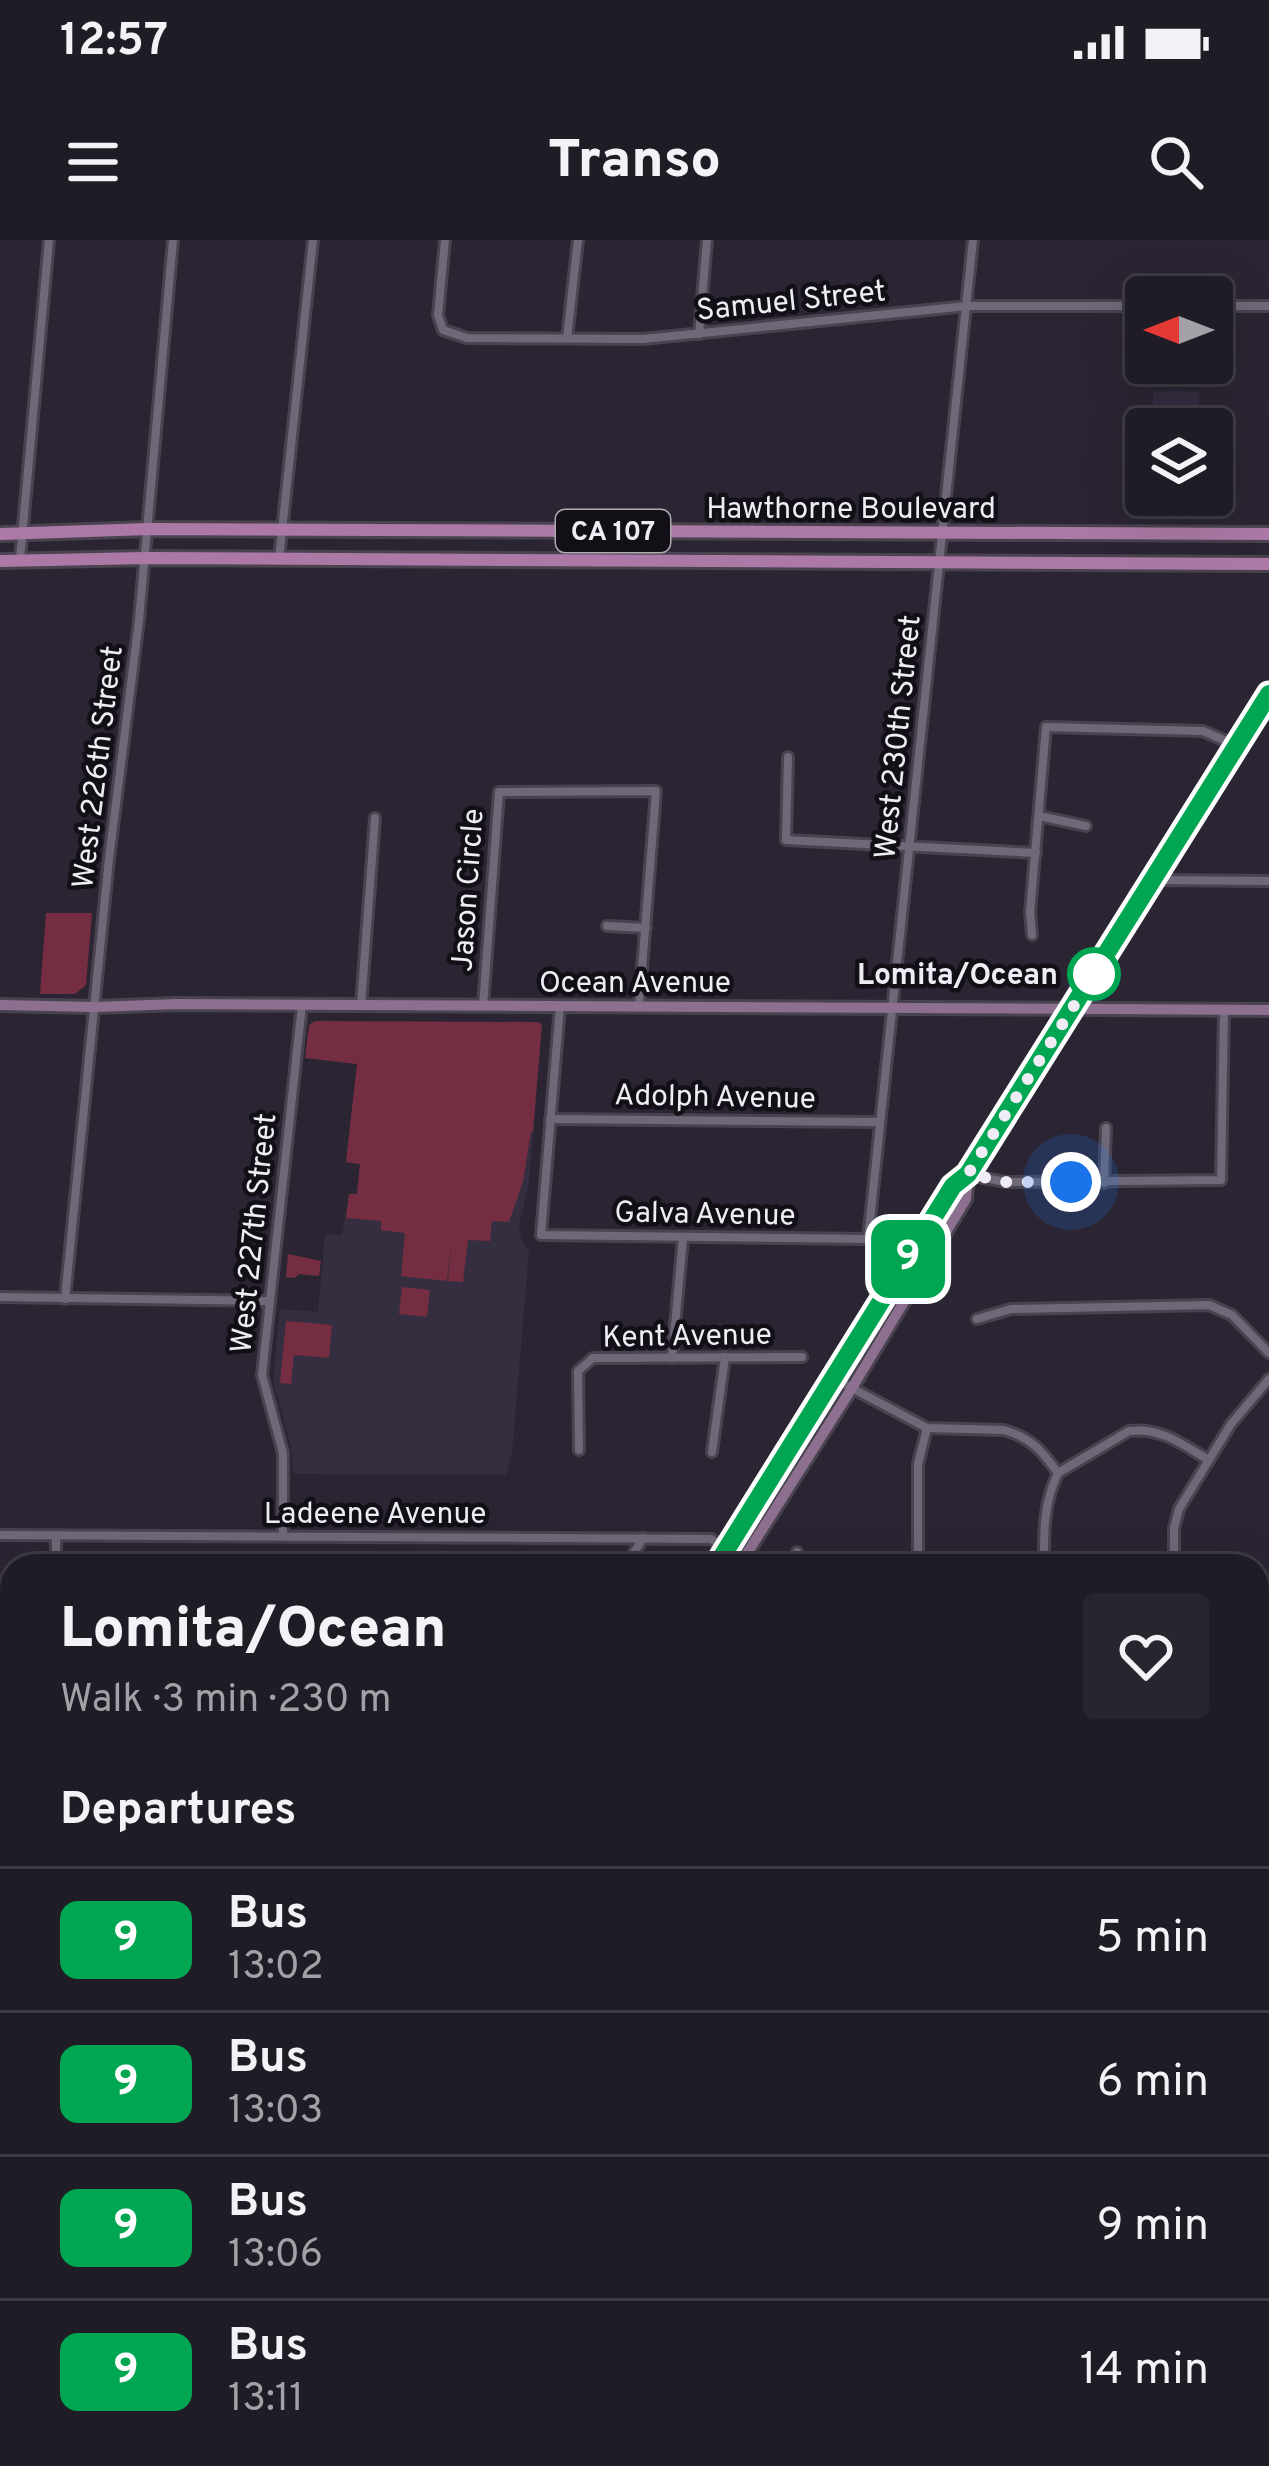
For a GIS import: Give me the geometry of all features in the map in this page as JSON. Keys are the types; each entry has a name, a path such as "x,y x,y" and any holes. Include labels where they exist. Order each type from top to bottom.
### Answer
{"main road":[{"name":"Hawthorne Boulevard","path":"0,534 148,529 1269,534"},
{"name":"Hawthorne Boulevard","path":"0,561 1269,564"},
{"path":"723,1554 1269,694"},
{"name":"Ocean Avenue","path":"0,1005 1269,1010"},
{"path":"747,1554 966,1199 968,1174"}],"street":[{"path":"20,560 49,240"},
{"name":"West 226th Street","path":"65,1298 148,529 173,240"},
{"path":"279,560 313,240"},
{"name":"Samuel Street","path":"445,240 439,315 443,330 466,338 644,339 967,305 1125,306"},
{"path":"568,338 578,240"},
{"path":"699,334 707,240"},
{"name":"West 230th Street","path":"868,1239 974,240"},
{"path":"1233,306 1269,306"},
{"path":"1032,935 1046,727 1203,730 1234,750"},
{"path":"788,757 786,840 1036,853"},
{"name":"Jason Circle","path":"483,1006 499,792 656,791 646,928"},
{"path":"1039,816 1086,826"},
{"path":"362,1005 375,818"},
{"path":"1152,880 1269,881"},
{"path":"607,926 646,928 639,1006"},
{"name":"West 227th Street","path":"283,1536 283,1454 262,1375 302,1005"},
{"path":"550,1119 560,1006"},
{"path":"968,1174 1006,1182 1221,1180 1225,1010"},
{"name":"Adolph Avenue","path":"550,1119 880,1122"},
{"name":"Galva Avenue","path":"550,1119 541,1235 868,1239"},
{"path":"1104,1183 1106,1128"},
{"path":"671,1358 683,1238"},
{"path":"0,1297 271,1301"},
{"path":"977,1319 1011,1309 1209,1305 1232,1315 1269,1353"},
{"name":"Kent Avenue","path":"579,1450 578,1371 593,1358 802,1357"},
{"path":"712,1452 725,1358"},
{"path":"833,1378 927,1428 1016,1433 1038,1446 1058,1474"},
{"path":"1174,1554 1179,1509 1231,1424 1269,1379"},
{"path":"918,1554 918,1464 927,1428"},
{"path":"1044,1554 1044,1518 1058,1474 1130,1431 1162,1433 1207,1459"},
{"name":"Ladeene Avenue","path":"0,1535 711,1539 733,1554"},
{"path":"56,1536 56,1554"},
{"path":"633,1554 643,1538"}],"shaded area":[{"path":"1154,391 1200,391 1198,408 1152,408"},
{"path":"46,913 92,913 86,985 75,994 40,994"},
{"path":"315,1021 542,1024 533,1132 523,1182 509,1222 492,1221 490,1241 468,1240 463,1282 448,1281 452,1237 447,1281 401,1276 405,1233 381,1230 381,1221 346,1218 349,1194 357,1194 360,1164 346,1162 357,1064 305,1058 309,1025"},
{"path":"311,1022 542,1024 529,1182 519,1226 529,1252 512,1453 506,1475 294,1474 273,1381 280,1309 318,1312 325,1234 342,1235 349,1194 357,1194 360,1164 346,1162 357,1064 305,1058"},
{"path":"288,1254 321,1261 319,1276 286,1277"},
{"path":"402,1287 430,1290 427,1317 399,1314"},
{"path":"286,1321 332,1325 329,1358 294,1355 291,1384 280,1383"}],"bus line":[{"name":"9","path":"723,1554 1269,694"}],"place":[{"name":"Lomita/Ocean","path":"1094,974"}],"route":[{"path":"1071,1182 1006,1182 968,1174 1097,969 1094,974"}]}
